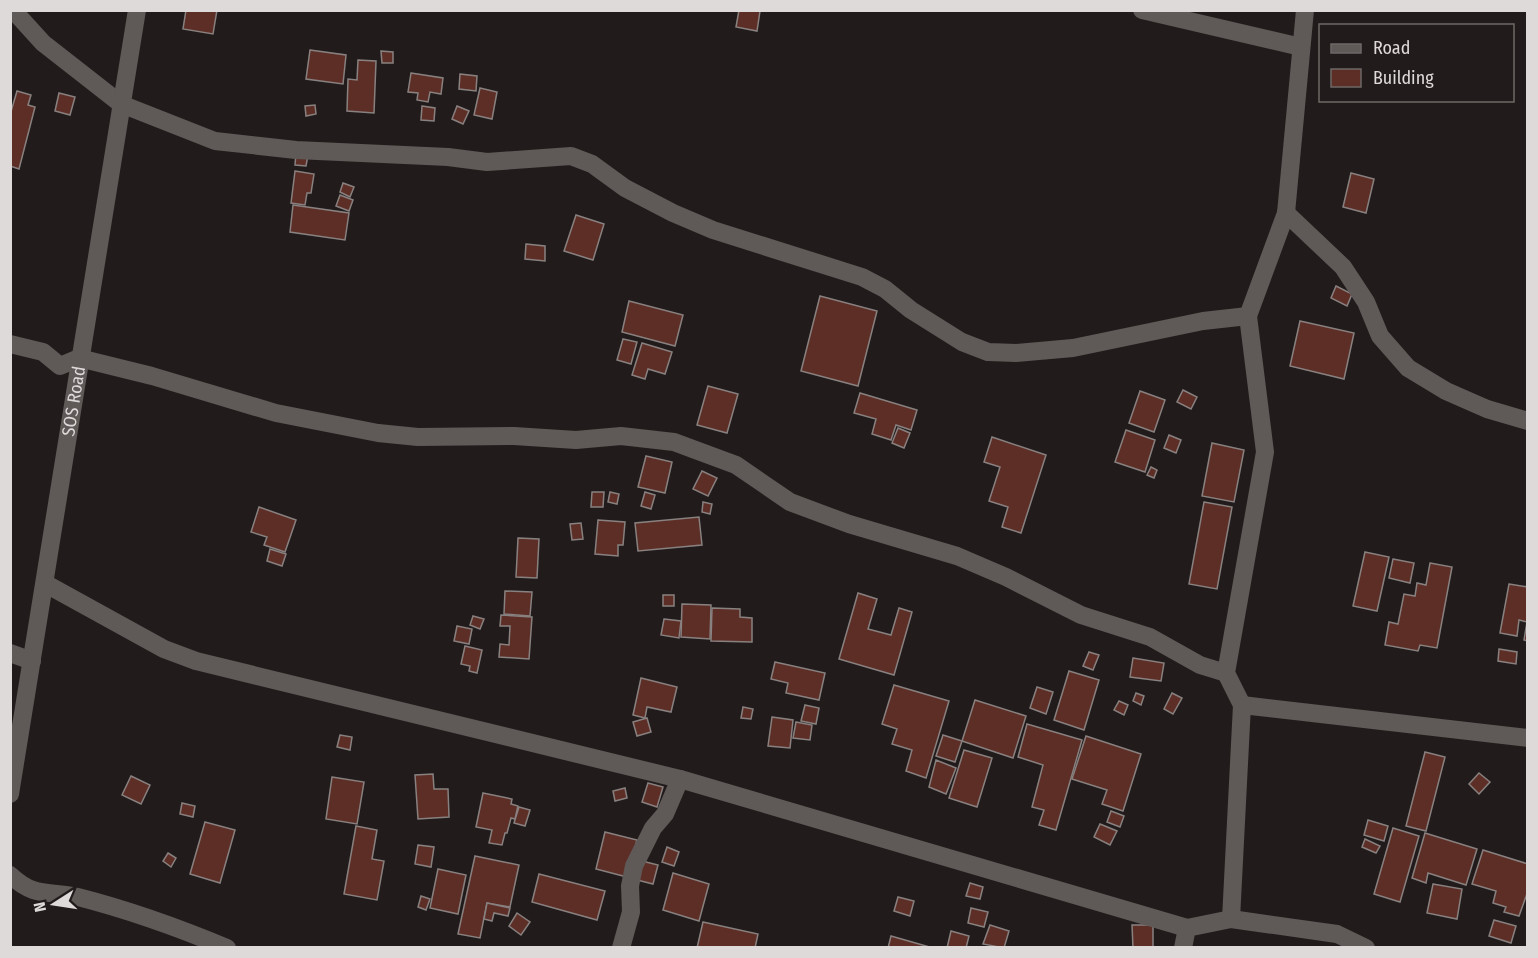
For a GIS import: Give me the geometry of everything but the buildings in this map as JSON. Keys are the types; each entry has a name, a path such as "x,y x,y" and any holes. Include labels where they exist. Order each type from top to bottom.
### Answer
{"street":[{"path":"13,10 43,43 78,73 122,104 215,141 296,150 448,157 487,162 571,156 592,164 626,188 703,226 862,277 885,289 911,310 962,342 988,352 1016,353 1073,348 1203,321 1248,316"},
{"name":"SOS Road","path":"10,794 46,584 79,358 137,10"},
{"path":"1142,10 1301,47"},
{"path":"1231,919 1242,705 1226,672 1265,452 1248,316 1286,213 1305,10"},
{"path":"1286,213 1343,267 1366,302 1380,336 1408,368 1446,392 1487,409 1527,421"},
{"path":"10,344 43,352 60,366 79,358 144,374 276,413 378,433 418,437 514,436 576,440 621,435 674,441 736,465 790,502 849,524 957,556 998,573 1081,615 1150,637 1200,665 1226,672"},
{"path":"46,584 164,650 196,661 680,779 1187,928 1231,919 1337,934 1366,948"},
{"path":"10,653 32,661"},
{"path":"1242,705 1527,738"},
{"path":"621,948 622,936 631,912 630,886 634,866 653,828 665,814 680,779"},
{"path":"10,875 26,890 77,897 162,922 227,948"},
{"path":"1183,948 1187,928"}]}
